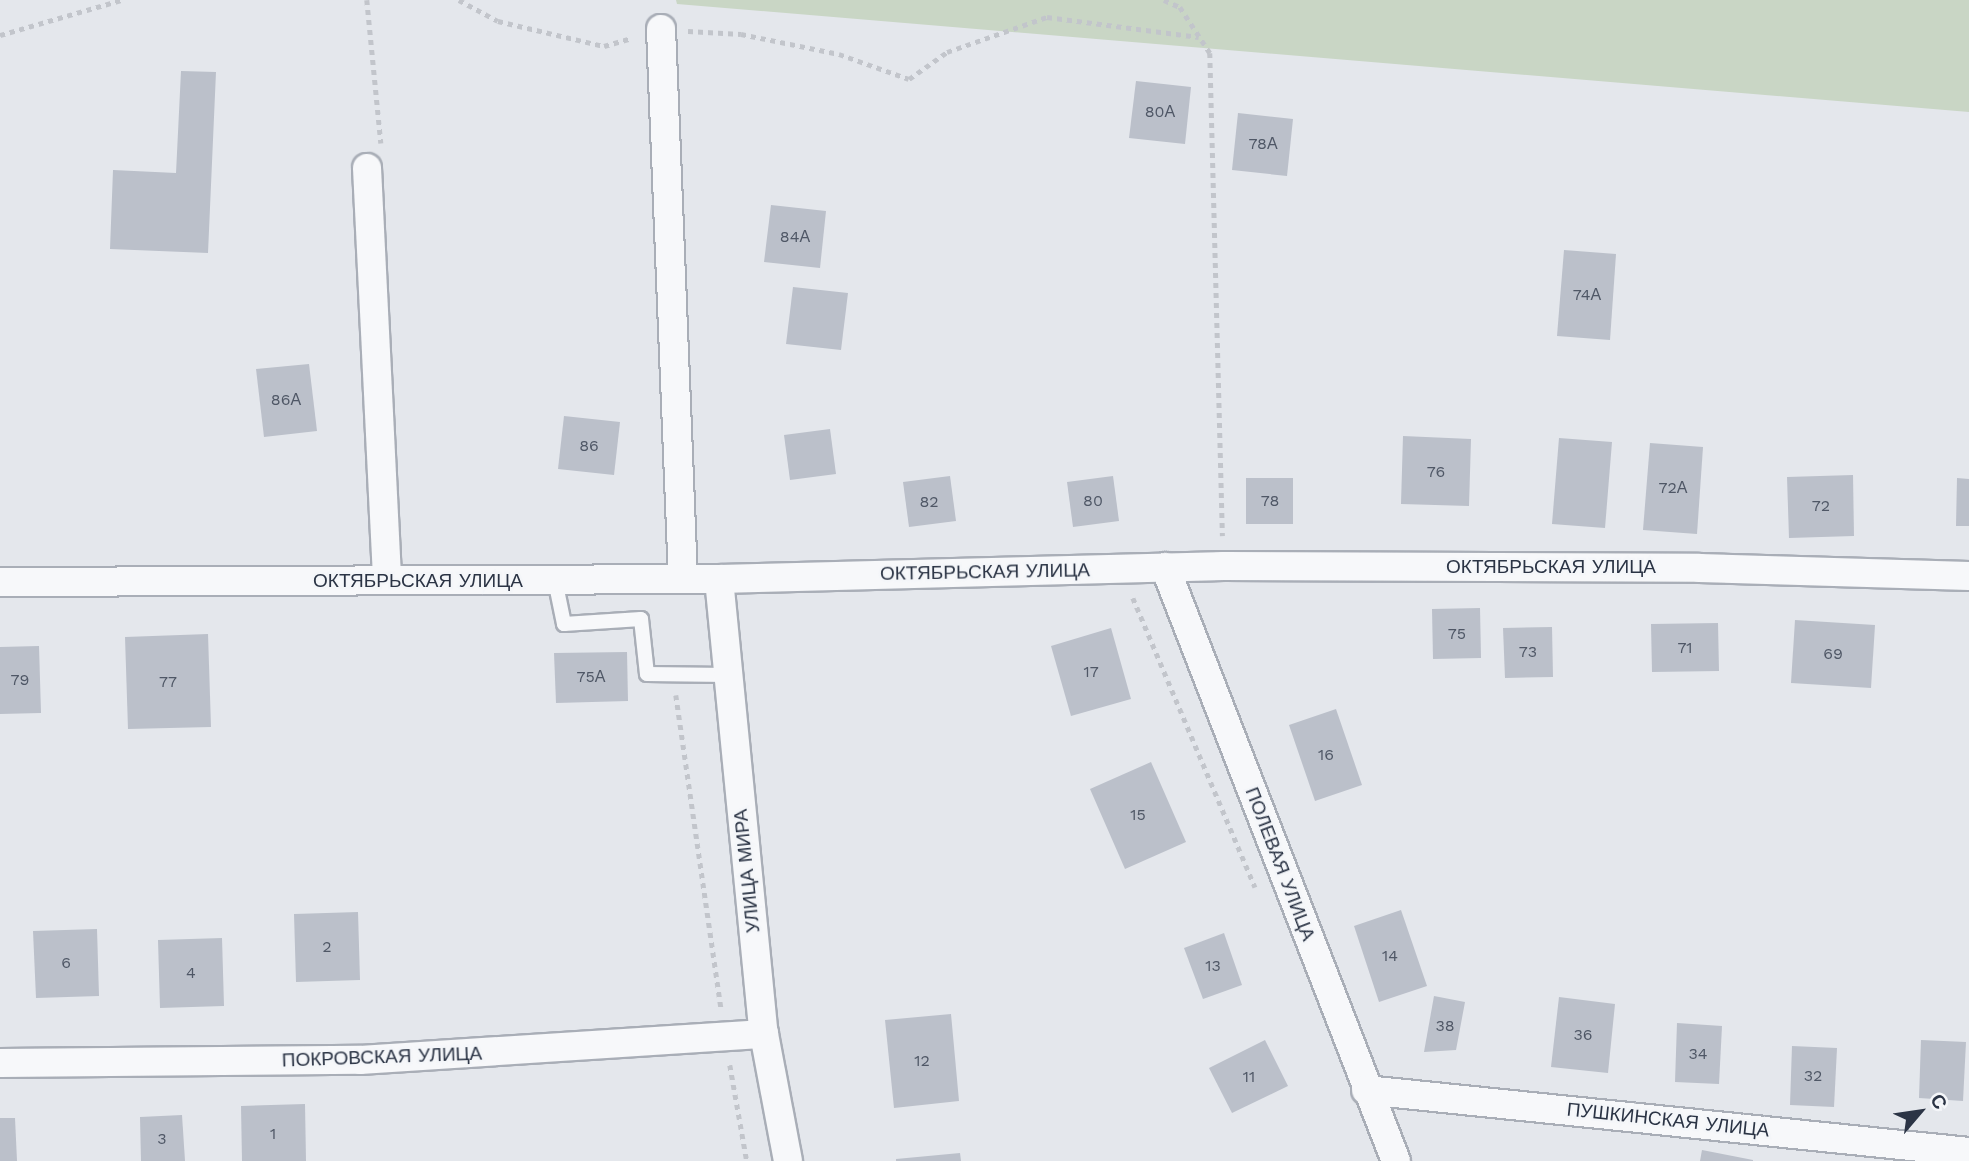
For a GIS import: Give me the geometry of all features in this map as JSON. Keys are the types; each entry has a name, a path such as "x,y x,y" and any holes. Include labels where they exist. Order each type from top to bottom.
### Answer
{"street":[{"path":"661,29 682,579"},
{"path":"367,168 387,580"},
{"name":"ОКТЯБРЬСКАЯ УЛИЦА","path":"0,583 719,579 1224,566 1699,568 1969,576"},
{"name":"ПОЛЕВАЯ УЛИЦА","path":"1165,567 1366,1090 1396,1161"},
{"name":"УЛИЦА МИРА","path":"719,579 764,1034 788,1161"},
{"name":"ПОКРОВСКАЯ УЛИЦА","path":"0,1063 360,1060 764,1034"},
{"name":"ПУШКИНСКАЯ УЛИЦА","path":"1366,1090 1872,1151 1969,1152"}],"lane":[{"path":"555,580 564,624 641,619 647,674 727,675"}],"path":[{"path":"0,35 121,0"},
{"path":"367,0 383,154 367,168"},
{"path":"459,0 498,20 604,46 661,29 741,34 839,54 909,79 947,52 1047,16 1200,37"},
{"path":"1164,0 1180,7 1210,53 1224,566"},
{"path":"1131,594 1260,901"},
{"path":"673,674 725,1037 747,1161"}],"green space":[{"path":"676,0 1969,0 1969,112 677,4"}],"building":[{"path":"181,71 216,72 208,253 110,249 113,170 176,173"},
{"path":"1136,81 1191,87 1185,144 1129,138"},
{"path":"1238,113 1293,119 1287,176 1232,170"},
{"path":"771,205 826,211 820,268 764,262"},
{"path":"1564,250 1616,254 1610,340 1557,336"},
{"path":"793,287 848,293 841,350 786,344"},
{"path":"309,364 317,431 264,437 256,369"},
{"path":"564,416 620,422 614,475 558,469"},
{"path":"830,429 836,474 790,480 784,435"},
{"path":"1403,436 1471,439 1469,506 1401,504"},
{"path":"1559,438 1612,442 1605,528 1552,524"},
{"path":"1650,443 1703,447 1697,534 1643,530"},
{"path":"1853,475 1854,536 1789,538 1787,477"},
{"path":"950,476 956,521 909,527 903,482"},
{"path":"1113,476 1119,521 1073,527 1067,482"},
{"path":"1246,478 1293,478 1293,524 1246,524"},
{"path":"1957,478 1969,479 1969,526 1956,526"},
{"path":"1480,608 1481,658 1433,659 1432,609"},
{"path":"1795,620 1875,625 1871,688 1791,683"},
{"path":"1718,623 1719,671 1652,672 1651,624"},
{"path":"1552,627 1553,677 1505,678 1503,628"},
{"path":"1111,628 1131,699 1071,716 1051,646"},
{"path":"208,634 211,727 128,729 125,637"},
{"path":"39,646 41,713 0,714 0,647"},
{"path":"627,652 628,701 556,703 554,653"},
{"path":"1336,709 1362,785 1315,801 1289,725"},
{"path":"1151,762 1186,842 1125,869 1090,789"},
{"path":"1401,910 1427,986 1379,1002 1354,926"},
{"path":"358,912 360,980 296,982 294,914"},
{"path":"97,929 99,996 36,998 33,931"},
{"path":"1224,933 1242,985 1203,999 1184,948"},
{"path":"222,938 224,1006 160,1008 158,940"},
{"path":"1434,996 1465,1002 1456,1050 1424,1052"},
{"path":"1559,997 1615,1004 1608,1073 1551,1067"},
{"path":"951,1014 959,1101 894,1108 885,1020"},
{"path":"1677,1023 1722,1026 1719,1084 1675,1082"},
{"path":"1265,1040 1288,1086 1232,1113 1209,1068"},
{"path":"1921,1040 1966,1042 1963,1101 1919,1098"},
{"path":"1792,1046 1837,1048 1834,1107 1790,1105"},
{"path":"305,1104 306,1161 242,1161 241,1106"},
{"path":"182,1115 185,1161 141,1161 140,1117"},
{"path":"0,1118 15,1118 17,1161 0,1161"},
{"path":"1702,1150 1753,1160 1753,1161 1700,1161"},
{"path":"960,1153 961,1161 896,1161 896,1159"}]}
